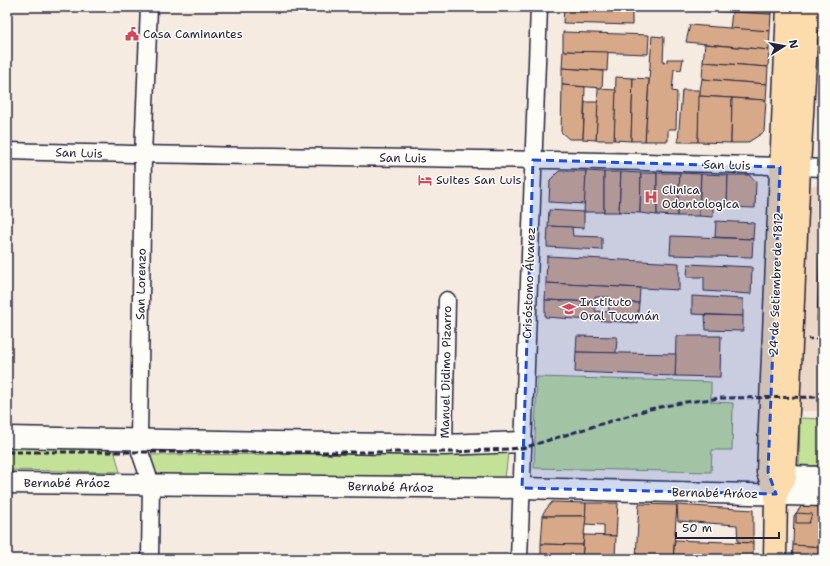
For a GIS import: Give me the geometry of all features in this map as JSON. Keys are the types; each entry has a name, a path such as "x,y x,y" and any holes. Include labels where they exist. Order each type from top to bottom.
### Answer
{"main road":[{"name":"24 de Setiembre de 1812","path":"775,559 780,486 790,167 788,7"},
{"name":"24 de Setiembre de 1812","path":"790,167 808,7"},
{"path":"780,486 823,478"}],"street":[{"name":"San Lorenzo","path":"149,7 143,155 139,440 140,452 151,484 150,559"},
{"name":"Crisóstomo Álvarez","path":"518,559 522,488 522,442 539,7"},
{"name":"San Luis","path":"7,151 143,155 533,160 823,168"},
{"name":"Manuel Didimo Pizarro","path":"444,445 447,300"},
{"path":"7,437 444,445 522,442"},
{"name":"Bernabé Aráoz","path":"7,483 522,488 780,486 823,496"}],"highlighted area":[{"path":"533,160 780,167 768,472 776,494 522,488"}],"shaded area":[{"path":"810,185 823,186 823,411 800,411"}],"green space":[{"path":"537,377 711,382 711,402 733,403 732,450 712,450 711,472 534,468"},
{"path":"800,418 823,419 823,466 799,465"},
{"path":"7,445 113,446 120,472 7,470"},
{"path":"508,453 505,479 142,476 135,455"}],"building":[{"path":"564,7 632,7 632,25 563,23"},
{"path":"670,7 772,7 771,14 670,9"},
{"path":"732,12 771,14 770,31 730,29"},
{"path":"690,25 770,31 769,50 686,42"},
{"path":"563,32 649,35 648,54 563,51"},
{"path":"652,36 664,37 663,63 667,62 667,59 683,59 681,70 674,69 672,91 677,92 676,129 668,129 668,141 645,141"},
{"path":"705,44 769,50 768,67 703,62"},
{"path":"563,51 608,52 607,71 562,68"},
{"path":"703,62 768,67 767,84 702,79"},
{"path":"562,68 603,71 602,88 562,85"},
{"path":"616,77 633,78 631,141 614,140"},
{"path":"633,78 649,79 645,141 631,141"},
{"path":"702,79 767,84 766,100 699,96"},
{"path":"562,85 585,87 583,139 569,139 561,132"},
{"path":"598,89 616,90 614,140 596,140"},
{"path":"682,90 700,90 698,142 678,142"},
{"path":"699,96 732,98 731,143 698,142"},
{"path":"732,98 766,100 764,132 747,143 731,143"},
{"path":"585,102 598,102 596,140 583,139"},
{"path":"559,171 586,171 585,204 549,202 550,180"},
{"path":"586,171 604,172 604,212 584,212"},
{"path":"604,172 621,172 619,212 604,212"},
{"path":"621,172 641,173 640,213 619,212"},
{"path":"641,173 657,173 657,215 640,213"},
{"path":"657,173 680,173 677,216 657,215"},
{"path":"680,173 701,174 699,216 677,216"},
{"path":"701,174 728,175 727,207 713,206 713,217 699,216"},
{"path":"728,175 749,175 756,181 755,208 727,207"},
{"path":"549,210 584,212 584,228 548,226"},
{"path":"821,214 823,214 823,321 817,321"},
{"path":"716,221 754,223 753,239 715,237"},
{"path":"548,226 572,227 573,236 602,237 602,250 547,247"},
{"path":"671,236 753,239 752,257 670,255"},
{"path":"547,256 679,263 679,290 546,283"},
{"path":"688,264 752,267 751,294 704,291 704,277 687,277"},
{"path":"546,283 640,288 639,303 610,303 610,297 595,297 596,302 545,300"},
{"path":"692,296 743,299 743,316 692,314"},
{"path":"545,300 596,302 595,311 608,312 610,303 639,303 637,323 545,317"},
{"path":"705,315 743,316 743,331 706,330"},
{"path":"577,336 617,337 616,353 576,352"},
{"path":"676,336 721,336 720,377 675,376"},
{"path":"576,352 676,354 675,376 575,372"},
{"path":"552,502 586,503 586,516 543,516 543,513"},
{"path":"586,503 618,503 616,536 604,536 604,525 585,524"},
{"path":"639,504 677,505 673,559 636,559"},
{"path":"803,504 823,505 823,547 793,545 794,516"},
{"path":"677,505 753,510 753,543 738,542 737,525 678,521"},
{"path":"796,513 812,514 809,523 796,523"},
{"path":"543,516 586,516 583,545 541,544"},
{"path":"584,535 616,536 615,559 582,559"},
{"path":"675,540 753,543 753,559 673,559"},
{"path":"541,544 583,545 582,559 541,559"},
{"path":"793,545 823,547 823,559 792,559"}],"railway":[{"path":"7,452 456,452 523,448 650,409 686,402 722,398 823,397"}],"place":[{"name":"Casa Caminantes","path":"132,34"},
{"name":"Suites San Luis","path":"425,180"},
{"name":"Clinica Odontologica","path":"651,197"},
{"name":"Instituto Oral Tucumán","path":"569,309"}]}
